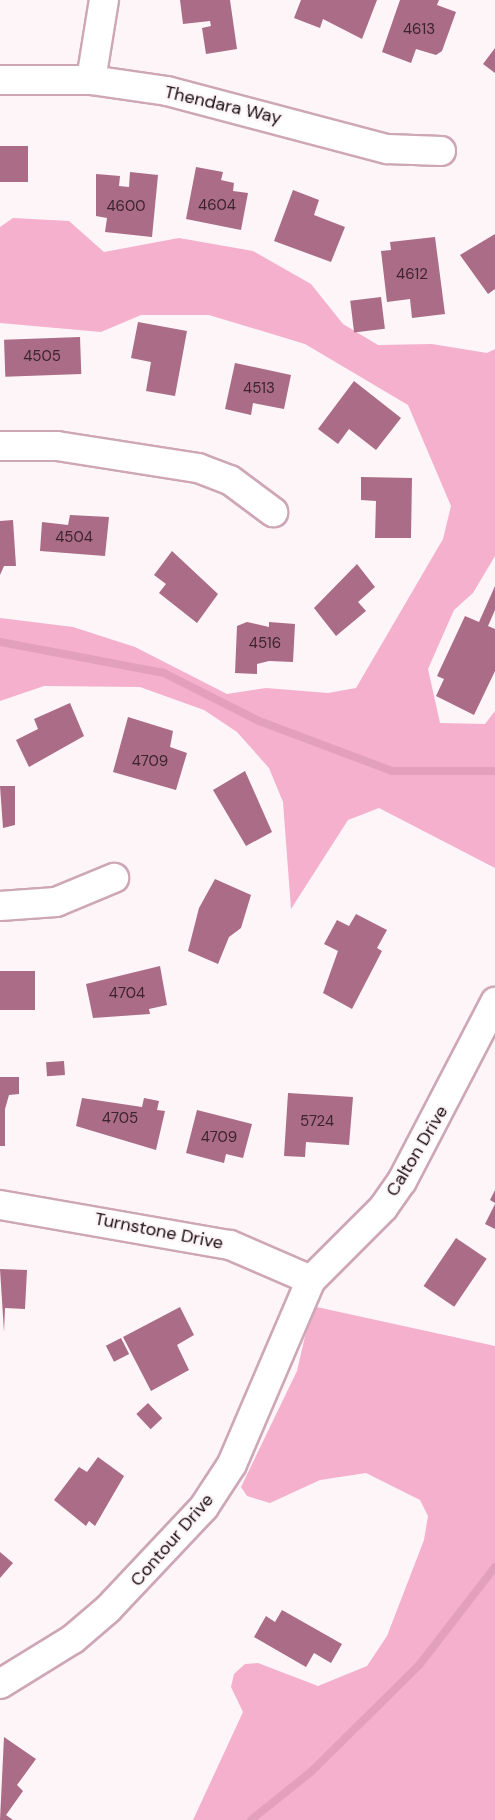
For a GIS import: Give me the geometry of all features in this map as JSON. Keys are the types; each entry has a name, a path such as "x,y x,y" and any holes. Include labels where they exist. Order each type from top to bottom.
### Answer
{"street":[{"path":"91,80 104,0"},
{"name":"Thendara Way","path":"0,80 91,80 228,104 387,149 441,151"},
{"path":"0,446 57,446 198,468 230,480 273,512"},
{"path":"0,906 56,902 114,878"},
{"name":"Calton Drive","path":"311,1280 383,1208 402,1181 495,1002"},
{"name":"Turnstone Drive","path":"0,1205 230,1245 311,1280"},
{"name":"Contour Drive","path":"0,1684 73,1639 108,1609 204,1507 232,1464 311,1280"}],"shaded area":[{"path":"13,218 69,221 104,252 179,238 253,251 311,284 343,324 378,345 432,344 487,353 495,349 495,556 473,593 454,610 428,669 440,723 485,724 495,711 495,868 379,808 348,820 291,909 283,802 269,768 237,732 204,710 140,687 44,686 0,701 0,618 73,627 135,647 227,694 266,688 328,693 356,688 443,539 451,506 408,405 305,344 209,315 141,315 101,332 0,323 0,227"},
{"path":"312,1306 495,1346 495,1820 193,1820 243,1712 231,1687 234,1674 245,1664 258,1663 318,1686 367,1666 387,1636 424,1540 428,1516 420,1500 366,1473 320,1480 270,1503 247,1496 241,1487 297,1371"}],"building":[{"path":"180,0 230,0 237,49 206,54 202,28 211,26 210,21 183,24"},
{"path":"301,0 377,0 362,39 323,19 320,28 294,18"},
{"path":"400,0 439,0 437,5 456,12 442,51 436,55 416,49 411,63 382,52"},
{"path":"495,48 495,73 483,64"},
{"path":"0,146 28,146 28,182 0,182"},
{"path":"196,167 223,172 221,180 234,183 233,191 248,193 241,230 186,219"},
{"path":"130,172 158,175 152,237 105,232 107,218 96,216 96,174 120,176 119,186 129,187"},
{"path":"293,190 319,200 314,215 345,227 331,262 274,241"},
{"path":"495,234 495,289 488,294 460,255"},
{"path":"435,237 445,314 412,318 410,299 387,302 381,251 391,250 390,242"},
{"path":"381,297 385,329 354,333 350,301"},
{"path":"138,322 187,331 175,396 146,391 151,362 131,358"},
{"path":"80,337 81,374 5,377 4,340"},
{"path":"235,363 291,375 284,409 253,403 251,415 225,409"},
{"path":"354,381 401,418 376,450 349,429 338,444 318,429"},
{"path":"361,477 412,478 411,538 375,538 376,501 361,500"},
{"path":"70,515 109,517 105,556 40,551 42,522 68,525"},
{"path":"13,520 16,566 4,566 0,575 0,521"},
{"path":"172,551 218,594 197,623 159,593 166,584 154,575"},
{"path":"357,564 375,587 358,602 366,611 336,636 314,608"},
{"path":"495,586 495,610 488,626 495,629 495,671 474,715 436,696 444,679 437,676 465,616 479,622"},
{"path":"247,622 269,627 269,622 295,624 293,662 269,661 257,664 257,674 235,673 237,626"},
{"path":"70,703 84,736 29,767 16,740 38,729 34,719"},
{"path":"128,717 173,731 170,747 187,753 176,790 113,772"},
{"path":"245,771 272,832 246,846 213,790"},
{"path":"0,786 15,786 15,825 3,828"},
{"path":"215,879 251,895 241,928 229,937 218,964 188,951 199,908"},
{"path":"356,914 387,930 377,948 382,951 352,1009 323,993 338,951 324,944 337,920 349,926"},
{"path":"160,966 167,1005 149,1009 150,1014 93,1018 86,984"},
{"path":"0,971 35,971 35,1010 0,1010"},
{"path":"64,1061 65,1075 47,1076 46,1062"},
{"path":"0,1077 19,1077 19,1094 9,1095 5,1109 5,1146 0,1146"},
{"path":"288,1093 353,1097 349,1145 306,1142 305,1157 284,1156"},
{"path":"82,1098 142,1107 144,1098 159,1101 157,1110 165,1111 156,1150 76,1126"},
{"path":"197,1110 252,1124 243,1158 226,1154 224,1163 186,1153"},
{"path":"495,1190 495,1203 490,1200"},
{"path":"495,1204 495,1229 485,1224"},
{"path":"456,1238 487,1259 454,1307 424,1286"},
{"path":"0,1269 27,1270 25,1309 5,1308 4,1332"},
{"path":"180,1307 194,1335 177,1345 189,1370 151,1391 123,1337"},
{"path":"121,1338 129,1354 114,1362 106,1346"},
{"path":"148,1403 162,1418 151,1429 136,1414"},
{"path":"98,1457 124,1476 95,1526 89,1521 86,1526 54,1500 79,1467 87,1472"},
{"path":"0,1552 13,1563 0,1578"},
{"path":"282,1610 342,1644 331,1663 314,1653 306,1667 254,1637 266,1616 275,1622"},
{"path":"4,1737 36,1759 17,1785 23,1791 6,1815 13,1820 0,1820"}],"waterway":[{"path":"0,642 164,673 259,721 392,771 495,771"},
{"path":"251,1820 312,1771 420,1664 495,1567"}]}
